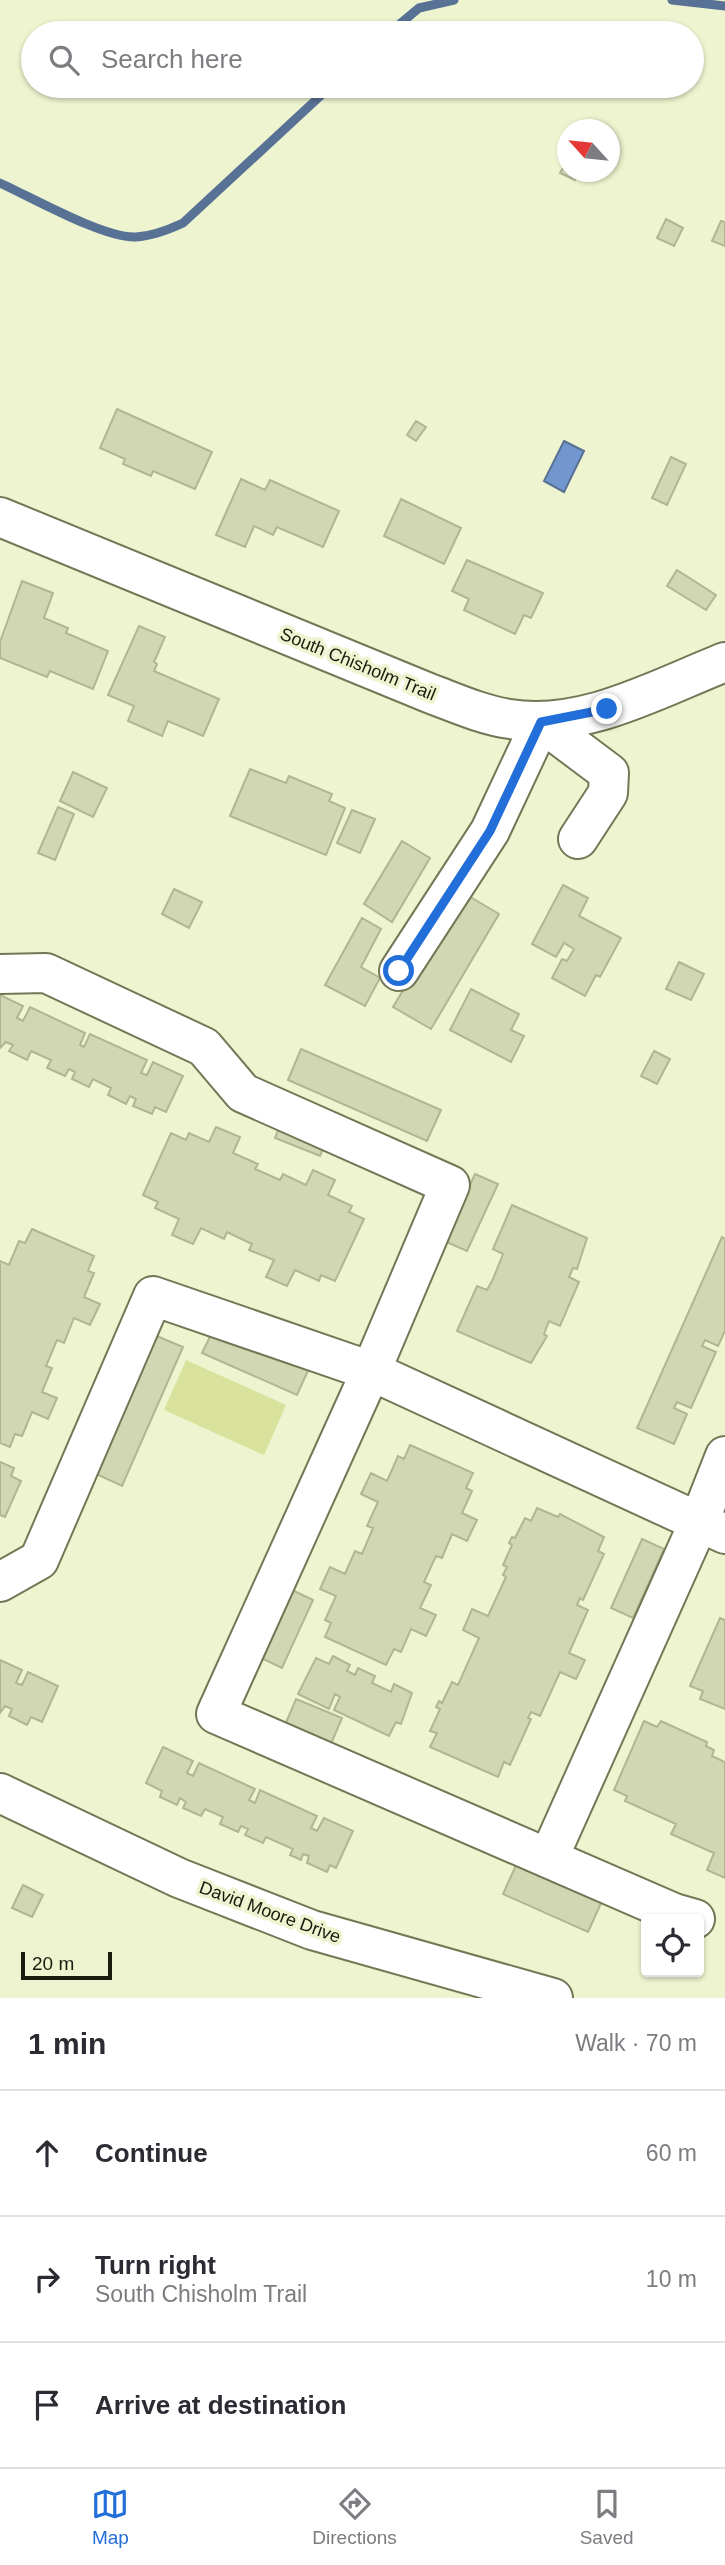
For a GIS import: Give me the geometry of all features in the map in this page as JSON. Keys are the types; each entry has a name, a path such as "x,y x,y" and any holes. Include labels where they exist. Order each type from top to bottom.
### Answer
{"street":[{"name":"South Chisholm Trail","path":"0,517 483,713 541,722 607,709 725,662"},
{"path":"399,971 490,831 541,722 609,773 608,793 578,839"},
{"path":"0,974 46,973 192,1041 204,1047 243,1093 450,1185 371,1371 216,1714 677,1914"},
{"path":"0,1582 39,1560 153,1296 371,1371 712,1528"},
{"path":"549,1857 712,1528 725,1456"},
{"name":"David Moore Drive","path":"0,1793 179,1878 301,1926 553,1998"},
{"path":"704,1922 725,1928"}],"green space":[{"path":"186,1360 286,1405 264,1455 164,1410"}],"water":[{"path":"564,441 584,451 564,492 544,481"}],"building":[{"path":"666,219 683,228 674,246 657,238"},
{"path":"721,221 725,222 725,246 712,241"},
{"path":"117,409 212,452 195,489 153,471 151,476 123,464 125,459 100,448"},
{"path":"416,421 426,427 416,441 407,435"},
{"path":"671,457 686,464 667,505 652,498"},
{"path":"241,479 265,490 270,480 339,511 323,547 277,527 273,535 254,526 245,547 216,535"},
{"path":"401,499 461,528 444,564 384,536"},
{"path":"467,560 543,593 531,618 524,615 515,634 464,610 469,599 452,591"},
{"path":"677,570 716,595 706,610 667,586"},
{"path":"22,581 53,593 44,618 68,628 66,633 108,651 93,689 50,671 47,677 0,658 0,642"},
{"path":"139,626 165,637 154,662 157,664 154,671 219,699 203,736 168,721 162,736 128,721 134,706 108,695"},
{"path":"250,769 286,783 289,776 332,794 329,801 345,808 326,855 230,816"},
{"path":"73,772 107,788 93,817 60,801"},
{"path":"58,807 74,814 55,860 38,853"},
{"path":"352,810 375,819 360,853 337,843"},
{"path":"402,841 430,858 392,922 364,904"},
{"path":"563,885 588,898 579,916 621,938 600,977 596,975 585,996 552,978 562,959 567,961 574,949 564,943 556,957 532,944"},
{"path":"174,889 202,902 189,928 162,914"},
{"path":"462,892 499,914 431,1029 393,1007"},
{"path":"362,918 381,929 361,967 380,978 365,1006 325,985"},
{"path":"679,962 704,974 691,1000 666,989"},
{"path":"471,989 519,1014 511,1030 524,1036 511,1062 450,1030"},
{"path":"0,995 23,1006 17,1018 23,1021 30,1007 85,1033 80,1045 84,1047 90,1034 147,1060 141,1073 147,1075 153,1062 183,1076 166,1112 155,1107 152,1114 133,1106 136,1099 130,1096 126,1104 108,1095 111,1088 93,1079 89,1087 72,1079 75,1072 69,1069 65,1076 47,1068 51,1060 31,1051 27,1060 9,1051 13,1045 6,1042 0,1048"},
{"path":"301,1049 441,1110 427,1141 288,1080"},
{"path":"654,1051 670,1059 657,1084 641,1076"},
{"path":"284,1115 330,1133 320,1156 275,1138"},
{"path":"216,1127 240,1137 233,1153 258,1164 255,1169 280,1180 283,1174 306,1185 313,1170 335,1180 328,1195 352,1206 349,1212 364,1219 335,1281 321,1275 319,1281 295,1270 287,1286 266,1277 274,1260 249,1250 252,1244 227,1232 224,1239 201,1228 193,1244 172,1235 179,1219 155,1208 158,1202 143,1195 171,1133 186,1140 189,1133 209,1142"},
{"path":"475,1174 498,1184 467,1251 444,1241"},
{"path":"512,1205 587,1238 577,1269 573,1268 569,1277 579,1282 560,1326 549,1321 544,1334 547,1336 531,1363 457,1331 477,1286 487,1290 493,1279 503,1254 493,1249"},
{"path":"32,1229 94,1256 88,1271 94,1273 84,1297 100,1304 90,1325 74,1318 64,1343 57,1340 46,1366 52,1368 42,1392 57,1398 48,1419 32,1412 22,1436 15,1434 10,1447 0,1443 0,1261 9,1265 19,1241 25,1243"},
{"path":"722,1237 725,1239 725,1331 718,1346 705,1340 702,1346 716,1352 691,1408 677,1402 674,1408 687,1414 674,1444 637,1428"},
{"path":"217,1322 311,1364 297,1395 202,1353"},
{"path":"152,1334 183,1347 122,1486 92,1472"},
{"path":"410,1445 473,1473 466,1488 472,1491 462,1513 477,1520 467,1541 452,1534 442,1558 436,1556 424,1582 431,1585 420,1608 436,1615 426,1636 411,1629 401,1652 394,1649 386,1665 325,1637 331,1623 325,1620 336,1596 320,1589 330,1567 345,1574 355,1551 362,1554 373,1528 367,1526 378,1502 361,1494 371,1473 387,1481 398,1456 404,1459"},
{"path":"0,1462 14,1468 11,1476 21,1481 5,1517 0,1515"},
{"path":"537,1508 558,1517 560,1514 604,1537 598,1551 604,1554 583,1600 580,1598 577,1605 588,1610 569,1653 585,1660 576,1679 560,1672 540,1716 531,1712 528,1718 531,1719 510,1765 504,1762 498,1777 430,1747 437,1733 430,1731 440,1709 436,1707 439,1701 442,1703 452,1682 458,1685 479,1638 463,1630 472,1609 488,1616 506,1577 503,1575 507,1567 503,1565 512,1545 509,1543 512,1537 515,1538 525,1518 531,1521"},
{"path":"642,1539 664,1549 633,1618 611,1608"},
{"path":"290,1589 313,1600 282,1668 259,1657"},
{"path":"720,1618 725,1620 725,1709 700,1699 703,1691 690,1686"},
{"path":"333,1656 350,1665 347,1671 355,1675 358,1668 375,1676 372,1683 391,1692 394,1684 412,1693 401,1724 396,1722 389,1736 334,1710 340,1697 335,1694 329,1709 298,1694 316,1658 329,1664"},
{"path":"0,1660 22,1670 16,1683 22,1685 28,1672 58,1686 42,1722 31,1717 27,1725 9,1716 12,1709 5,1706 0,1713"},
{"path":"296,1699 342,1718 331,1744 285,1725"},
{"path":"644,1721 657,1727 661,1721 707,1742 706,1746 714,1750 712,1756 725,1762 725,1878 707,1870 714,1853 671,1834 676,1824 625,1801 627,1796 614,1790"},
{"path":"163,1747 193,1761 187,1773 193,1776 199,1763 255,1789 249,1800 255,1803 260,1790 317,1816 311,1828 317,1831 324,1818 353,1831 336,1868 330,1865 327,1872 307,1863 309,1856 303,1854 301,1860 290,1855 293,1849 266,1837 263,1843 245,1835 248,1829 241,1826 238,1832 220,1824 223,1817 205,1809 201,1816 183,1808 186,1802 180,1798 177,1805 160,1797 162,1791 146,1783"},
{"path":"517,1863 602,1901 588,1932 503,1894"},
{"path":"23,1885 43,1895 32,1917 12,1908"}],"waterway":[{"path":"403,21 419,8 454,0"},
{"path":"672,0 725,6"},
{"path":"0,183 106,231 136,237 154,234 183,223 318,98"}],"route":[{"path":"399,971 490,831 541,722 607,709"}]}
